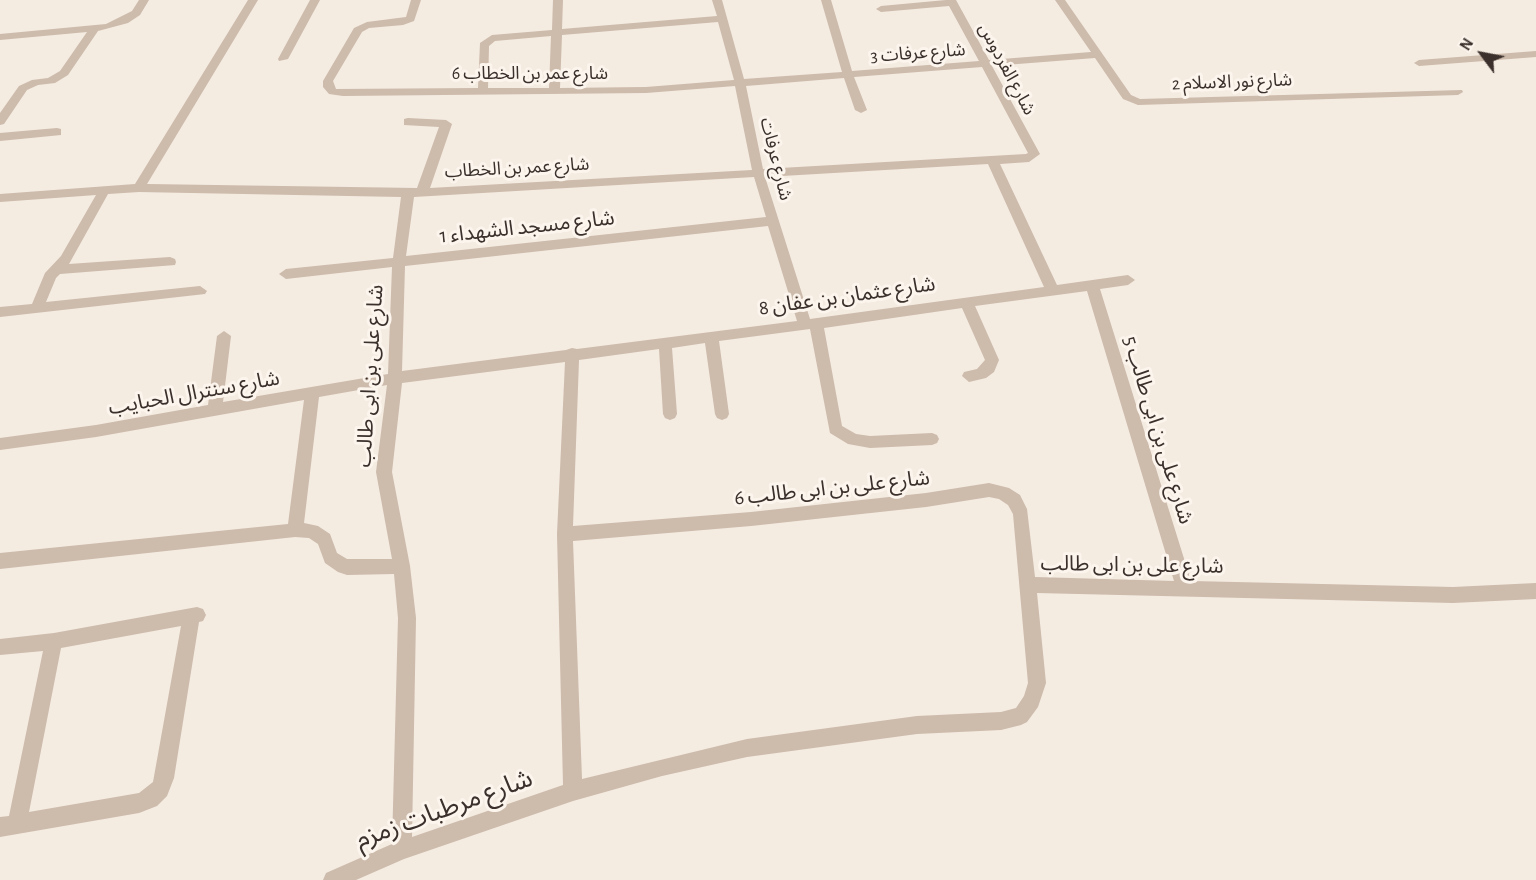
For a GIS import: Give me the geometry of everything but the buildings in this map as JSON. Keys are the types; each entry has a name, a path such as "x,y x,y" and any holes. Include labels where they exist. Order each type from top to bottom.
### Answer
{"street":[{"path":"0,38 94,29 124,21 136,13 144,0"},
{"path":"139,188 253,0"},
{"path":"283,59 315,0"},
{"name":"شارع عمر بن الخطاب 6","path":"416,0 414,14 403,22 362,27 328,81 328,87 333,92 646,90 740,83"},
{"path":"554,92 558,0"},
{"name":"شارع عرفات","path":"717,0 740,83 758,172 772,221 810,324 835,429 853,440 870,442 932,439"},
{"path":"826,0 838,50 861,110"},
{"name":"شارع نور الاسلام 2","path":"1060,0 1127,97 1138,102 1458,92"},
{"path":"881,9 951,1"},
{"name":"شارع الفردوس","path":"951,1 1034,154"},
{"path":"483,90 486,41 492,38 723,19"},
{"path":"0,121 23,88 36,82 51,81 64,73 94,29"},
{"path":"1419,63 1536,54"},
{"name":"شارع عرفات 3","path":"740,83 1098,55"},
{"name":"شارع على بن ابى طالب","path":"402,850 407,618 402,567 384,472 395,378 399,263 415,192 446,124 408,122"},
{"path":"0,136 57,132"},
{"name":"شارع عمر بن الخطاب","path":"0,198 139,188 415,192 1029,158 1034,154"},
{"path":"992,160 1053,291"},
{"path":"37,309 45,286 66,259 104,190"},
{"name":"شارع مسجد الشهداء 1","path":"286,274 772,221"},
{"path":"57,269 170,262"},
{"name":"شارع عثمان بن عفان 8","path":"395,378 1128,280"},
{"name":"شارع على بن ابى طالب 5","path":"1092,285 1185,588"},
{"path":"0,312 200,291"},
{"path":"967,303 992,360 989,369 981,374 969,376"},
{"path":"215,411 224,336"},
{"path":"711,336 722,414"},
{"path":"665,342 670,414"},
{"path":"572,353 565,534 573,790"},
{"name":"شارع سنترال الحبايب","path":"0,444 96,431 395,378"},
{"path":"295,530 312,393"},
{"name":"شارع على بن ابى طالب 6","path":"565,534 751,519 926,500 989,490 1003,493 1014,500 1021,514 1030,585"},
{"path":"0,561 295,530 312,531 324,539 331,558 338,564 347,567 402,567"},
{"name":"شارع على بن ابى طالب","path":"573,790 747,748 917,725 1001,720 1021,716 1032,701 1037,683 1030,585 1453,595 1536,591"},
{"path":"0,647 54,641 194,616 165,778 160,789 150,799 139,803 8,826 54,641"},
{"name":"شارع مرطبات زمزم","path":"333,880 402,850 573,790"}]}
